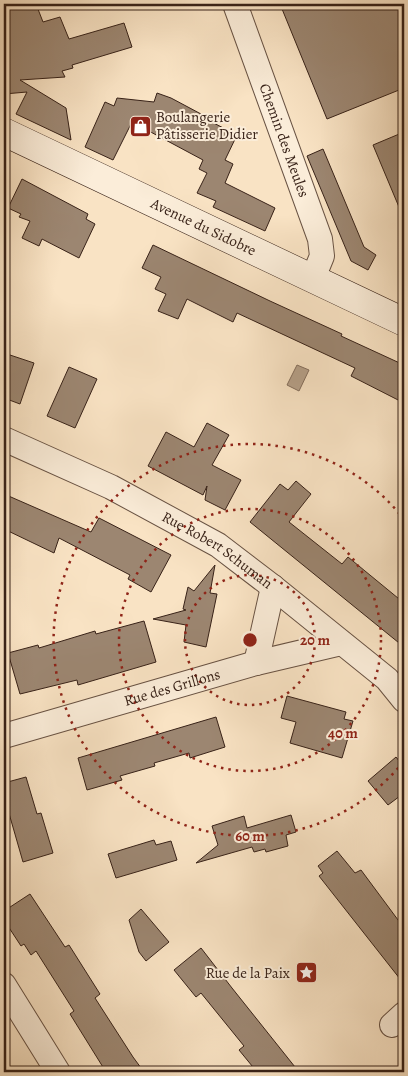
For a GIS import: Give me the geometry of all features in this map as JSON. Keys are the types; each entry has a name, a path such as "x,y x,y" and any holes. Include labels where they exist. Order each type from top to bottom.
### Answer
{"main road":[{"name":"Avenue du Sidobre","path":"4,132 404,322"}],"street":[{"name":"Chemin des Meules","path":"234,4 320,239 322,256 313,278"},
{"name":"Rue Robert Schuman","path":"4,439 112,487 218,546 273,587 387,679 404,700"},
{"path":"256,663 273,587"},
{"name":"Rue des Grillons","path":"4,736 256,663 341,642"},
{"path":"4,985 58,1072"}],"shaded area":[{"path":"297,365 309,370 299,391 287,385"}],"building":[{"path":"4,4 36,4 43,22 60,17 69,39 124,23 132,47 72,65 73,68 62,71 65,77 20,80 66,108 71,140 16,114 27,92 4,94"},
{"path":"280,4 404,4 404,88 327,119"},
{"path":"157,93 171,98 201,114 200,116 237,135 225,160 233,164 225,183 275,208 265,231 213,207 216,201 197,193 207,173 199,169 203,160 132,122 113,160 85,147 105,102 114,106 117,98 154,102"},
{"path":"404,132 404,219 373,145"},
{"path":"323,149 364,247 376,255 368,270 351,261 307,156"},
{"path":"22,179 88,214 86,219 95,224 79,258 42,239 39,246 22,238 30,221 19,217 21,214 8,208"},
{"path":"153,245 404,365 404,403 351,376 355,368 237,313 233,322 187,299 178,319 158,311 166,294 155,289 161,277 142,268"},
{"path":"7,354 34,363 20,404 4,398 4,364"},
{"path":"69,367 97,379 75,428 47,416"},
{"path":"207,423 229,435 212,465 241,480 225,510 205,500 207,486 203,495 148,466 166,432 194,447"},
{"path":"296,481 311,494 289,522 342,564 348,557 404,603 404,647 250,522 280,484 288,490"},
{"path":"4,494 91,532 99,518 171,555 151,592 128,579 130,575 59,538 54,553 4,529"},
{"path":"215,565 210,593 217,594 206,647 184,642 186,625 153,619 186,610 183,609 188,587 194,591"},
{"path":"144,621 156,662 78,685 77,680 20,694 8,653 38,645 39,648 95,631 96,634"},
{"path":"287,696 346,712 344,719 353,721 342,758 290,743 296,722 281,718"},
{"path":"216,717 225,747 190,758 189,753 154,763 155,766 120,776 122,780 87,790 78,758"},
{"path":"396,757 404,767 404,793 388,805 368,781"},
{"path":"26,777 37,814 41,813 53,853 23,862 4,796 4,783"},
{"path":"291,815 296,832 286,835 288,846 266,852 265,849 254,852 252,847 196,863 218,845 212,826 244,816 247,828"},
{"path":"154,840 156,845 171,841 177,860 116,878 108,854"},
{"path":"337,851 355,873 361,870 404,928 404,984 319,876 323,873 318,866"},
{"path":"30,894 65,947 69,945 100,994 95,998 144,1072 106,1072 70,1014 74,1011 36,951 31,955 24,944 21,946 4,920 4,911"},
{"path":"141,909 169,942 146,961 139,952 129,920"},
{"path":"201,948 299,1072 257,1072 239,1050 244,1046 201,993 196,997 174,970"}],"place":[{"name":"Boulangerie Pâtisserie Didier","path":"140,126"},
{"name":"Rue de la Paix","path":"306,973"}]}
